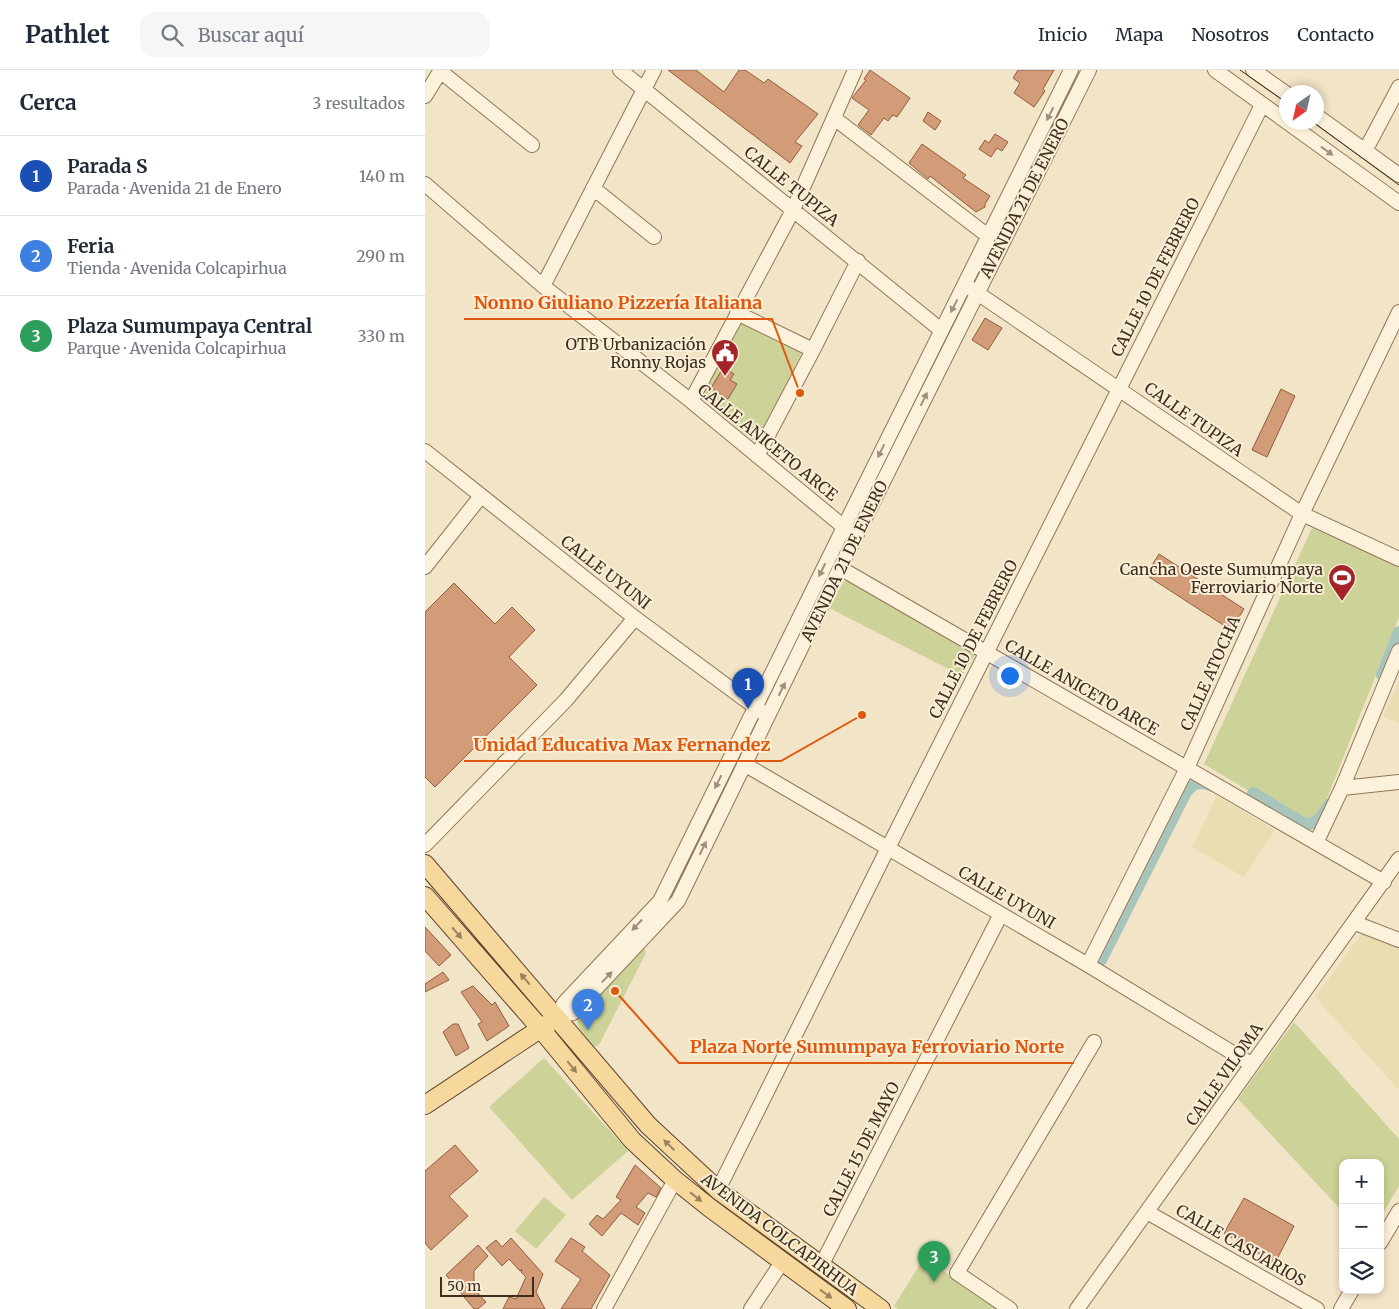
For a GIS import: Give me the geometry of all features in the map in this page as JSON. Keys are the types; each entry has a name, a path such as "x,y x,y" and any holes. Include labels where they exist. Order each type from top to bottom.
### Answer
{"main road":[{"name":"AVENIDA COLCAPIRHUA","path":"425,864 557,1016 648,1125 718,1190 881,1309"},
{"name":"AVENIDA COLCAPIRHUA","path":"425,896 541,1029 632,1140 675,1180 847,1309"},
{"name":"AVENIDA 21 DE ENERO","path":"425,1105 541,1029 557,1016"}],"street":[{"path":"425,96 441,70 532,145"},
{"name":"CALLE TUPIZA","path":"620,70 941,330"},
{"path":"543,286 654,70"},
{"path":"691,401 793,210 855,70"},
{"name":"AVENIDA 21 DE ENERO","path":"557,1016 564,1003 660,901 843,526 1071,70"},
{"name":"AVENIDA 21 DE ENERO","path":"557,1016 573,1013 678,901 840,568 1089,70"},
{"path":"1215,70 1279,117"},
{"path":"1253,70 1279,88"},
{"path":"1365,151 1399,87"},
{"name":"CALLE 10 DE FEBRERO","path":"718,1190 1262,105"},
{"path":"834,118 988,236"},
{"path":"1324,121 1399,175"},
{"path":"1298,130 1399,203"},
{"name":"CALLE ANICETO ARCE","path":"425,184 543,286 691,401 856,536"},
{"path":"593,188 654,237"},
{"path":"757,456 858,261"},
{"name":"CALLE TUPIZA","path":"965,285 1302,514 1399,559"},
{"name":"CALLE ATOCHA","path":"1087,965 1187,768 1302,514 1399,312"},
{"path":"737,313 813,350"},
{"name":"CALLE UYUNI","path":"425,451 635,618 768,717"},
{"path":"425,567 481,496"},
{"name":"CALLE ANICETO ARCE","path":"840,568 1384,882"},
{"path":"425,845 566,700 635,618"},
{"path":"1316,843 1342,788 1399,651"},
{"name":"CALLE UYUNI","path":"744,764 1001,914 1251,1064"},
{"path":"1342,788 1399,782"},
{"name":"CALLE VILOMA","path":"1077,1309 1399,859"},
{"name":"CALLE 15 DE MAYO","path":"821,1266 1001,914"},
{"path":"1355,923 1399,940"},
{"path":"1010,1309 957,1273 1094,1042"},
{"path":"604,1309 675,1180"},
{"path":"1384,1236 1399,1211"},
{"name":"CALLE CASUARIOS","path":"1147,1212 1317,1309"},
{"path":"751,1309 782,1262"},
{"path":"1341,1309 1350,1294"}],"shaded area":[{"path":"1399,680 1399,723 1383,717"},
{"path":"1217,796 1275,830 1244,877 1192,847"},
{"path":"1363,932 1399,946 1399,1090 1315,997"}],"green space":[{"path":"745,323 799,350 801,354 760,440 752,440 703,399 703,393 741,324"},
{"path":"1312,528 1399,566 1399,617 1318,821 1306,825 1204,764"},
{"path":"844,581 849,581 973,651 975,655 962,676 829,608"},
{"path":"645,949 646,953 600,1043 597,1046 593,1046 579,1027 577,1019 640,950"},
{"path":"1294,1022 1399,1139 1399,1186 1384,1211 1384,1159 1339,1159 1339,1208 1238,1099"},
{"path":"544,1058 628,1151 572,1200 489,1107"},
{"path":"544,1197 566,1215 536,1249 515,1231"},
{"path":"924,1258 1000,1309 898,1309 894,1306"}],"building":[{"path":"668,70 696,70 724,92 739,70 745,70 764,83 768,79 818,114 795,142 802,146 790,163"},
{"path":"870,70 910,98 897,117 893,115 888,121 884,118 871,135 858,125 869,110 852,98 866,80 864,79"},
{"path":"1018,70 1054,70 1043,89 1045,91 1034,107 1014,93 1020,83 1013,78"},
{"path":"928,112 941,121 935,130 923,121"},
{"path":"995,134 1008,142 1002,151 997,148 991,157 979,149 985,140 989,143"},
{"path":"922,144 966,175 963,178 990,196 985,207 976,212 930,176 928,179 909,163"},
{"path":"985,318 1002,328 988,350 972,340"},
{"name":"OTB Urbanización Ronny Rojas","path":"723,368 734,374 730,380 737,384 728,399 711,388"},
{"path":"1281,389 1295,396 1267,457 1252,450"},
{"path":"1159,554 1244,609 1231,630 1146,575"},
{"path":"454,583 495,624 512,607 535,630 509,657 537,685 435,787 425,777 425,612"},
{"path":"425,927 451,955 439,966 425,951"},
{"path":"443,972 449,980 425,992 425,984"},
{"path":"473,986 492,1005 495,1002 509,1026 487,1041 478,1024 482,1022 461,992"},
{"path":"453,1024 458,1024 469,1048 456,1056 443,1032"},
{"path":"455,1145 478,1171 449,1196 468,1216 431,1250 425,1243 425,1171"},
{"path":"635,1165 661,1188 656,1197 648,1193 636,1207 645,1213 638,1225 621,1213 602,1236 589,1224 597,1215 603,1219 621,1200 616,1197"},
{"path":"1244,1198 1294,1226 1275,1263 1224,1233"},
{"path":"511,1238 543,1274 536,1292 545,1309 503,1309 509,1297 516,1299 526,1277 521,1272 522,1269 520,1271 509,1259 502,1266 486,1248 496,1240 502,1247"},
{"path":"571,1238 585,1247 582,1251 610,1275 591,1309 561,1309 581,1279 555,1261"},
{"path":"478,1245 488,1256 474,1271 474,1289 486,1302 478,1309 474,1309 446,1275"}],"waterway":[{"path":"1382,675 1399,632"},
{"path":"1101,960 1185,794 1193,785 1204,783 1212,786"},
{"path":"1253,793 1306,825 1318,821 1330,804"}],"tram line":[{"path":"1240,70 1279,97"},
{"path":"1324,130 1399,185"}],"place":[{"name":"OTB Urbanización Ronny Rojas","path":"725,377"},
{"name":"Nonno Giuliano Pizzería Italiana","path":"800,393"},
{"name":"Cancha Oeste Sumumpaya Ferroviario Norte","path":"1342,602"},
{"name":"Parada S","path":"748,709"},
{"name":"Unidad Educativa Max Fernandez","path":"862,715"},
{"name":"Plaza Norte Sumumpaya Ferroviario Norte","path":"615,991"},
{"name":"Feria","path":"588,1030"},
{"name":"Plaza Sumumpaya Central","path":"934,1282"}]}
